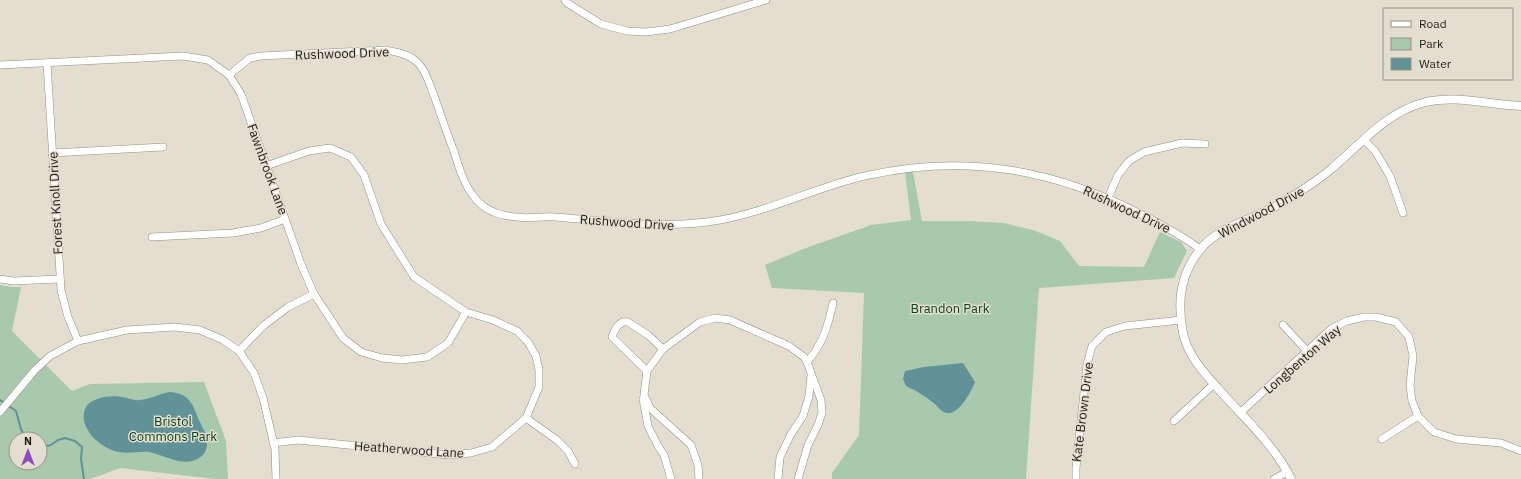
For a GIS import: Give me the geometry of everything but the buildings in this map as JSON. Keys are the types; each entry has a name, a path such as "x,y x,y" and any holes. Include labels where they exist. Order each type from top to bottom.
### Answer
{"street":[{"path":"565,0 567,3 600,24 626,31 646,32 670,29 766,0"},
{"name":"Rushwood Drive","path":"229,74 250,58 262,56 385,50 403,53 418,63 428,78 463,180 476,200 496,213 520,218 551,216 654,226 691,224 717,221 759,211 867,175 896,170 940,166 986,167 1034,174 1062,181 1108,198 1176,232 1200,249"},
{"name":"Fawnbrook Lane","path":"0,65 183,56 208,60 229,74 241,94 301,264 314,294 343,338 361,352 382,358 402,360 427,357 448,344 466,312"},
{"name":"Forest Knoll Drive","path":"47,63 61,290 68,318 78,341"},
{"name":"Windwood Drive","path":"1289,476 1267,443 1205,375 1188,350 1181,320 1181,288 1187,270 1200,249 1224,231 1275,207 1310,186 1381,124 1408,108 1439,100 1521,106"},
{"path":"1364,140 1390,176 1403,213"},
{"path":"1108,198 1118,175 1129,161 1144,152 1182,143 1205,144"},
{"path":"52,153 163,148"},
{"name":"Heatherwood Lane","path":"266,166 309,151 330,148 351,157 364,174 381,224 414,277 466,312 493,320 517,331 528,342 536,356 539,370 539,387 526,418 492,447 471,453 449,454 298,440 274,443"},
{"path":"152,238 233,233 261,228 285,219"},
{"path":"0,279 13,281 60,279"},
{"path":"239,351 263,326 288,307 314,294"},
{"path":"807,362 814,354 826,330 833,303"},
{"name":"Longbenton Way","path":"1240,413 1331,329 1347,321 1376,317 1396,322 1409,337 1413,356 1410,385 1412,401 1418,416 1434,432 1456,439 1501,443 1521,451"},
{"path":"671,479 664,454 658,446 648,426 643,401 647,372 663,348 700,322 715,318 730,320 789,346 804,357 807,362 821,400 822,413 808,445 798,479"},
{"name":"Kate Brown Drive","path":"1076,479 1086,364 1092,346 1106,332 1125,326 1181,320"},
{"path":"647,372 612,337 619,324 625,321 628,322 648,335 663,348"},
{"path":"1283,325 1307,351"},
{"path":"0,412 34,371 50,356 78,341 127,330 175,327 200,330 223,340 239,351 254,372 274,443 276,479"},
{"path":"778,479 780,457 791,434 803,416 809,396 811,372"},
{"path":"1174,421 1214,384"},
{"path":"644,395 650,408 691,445 698,465 699,479"},
{"path":"1382,439 1418,416"},
{"path":"526,418 557,440 568,450 575,464"},
{"path":"1274,479 1289,476"}],"green space":[{"name":"Brandon Park","path":"905,172 913,172 922,221 1004,223 1033,230 1060,241 1079,266 1144,267 1160,232 1181,242 1187,251 1174,278 1039,288 1026,479 832,479 832,473 859,435 864,293 772,288 765,265 806,248 871,225 911,220"},
{"name":"Bristol Commons Park","path":"0,285 21,287 12,331 72,391 90,384 204,382 226,441 228,479 215,479 120,468 90,479 0,479"}],"water":[{"path":"963,363 975,382 963,403 954,412 949,413 940,410 935,404 924,396 906,386 903,379 905,371 924,367"},
{"path":"169,392 181,394 188,399 194,407 204,430 207,440 206,448 201,457 193,461 183,462 149,452 126,453 112,450 105,447 92,436 84,422 86,407 97,399 113,396 140,400"}],"waterway":[{"path":"0,400 16,411 22,431"},
{"path":"48,446 65,438 75,441 82,447 81,459 84,479"}]}
